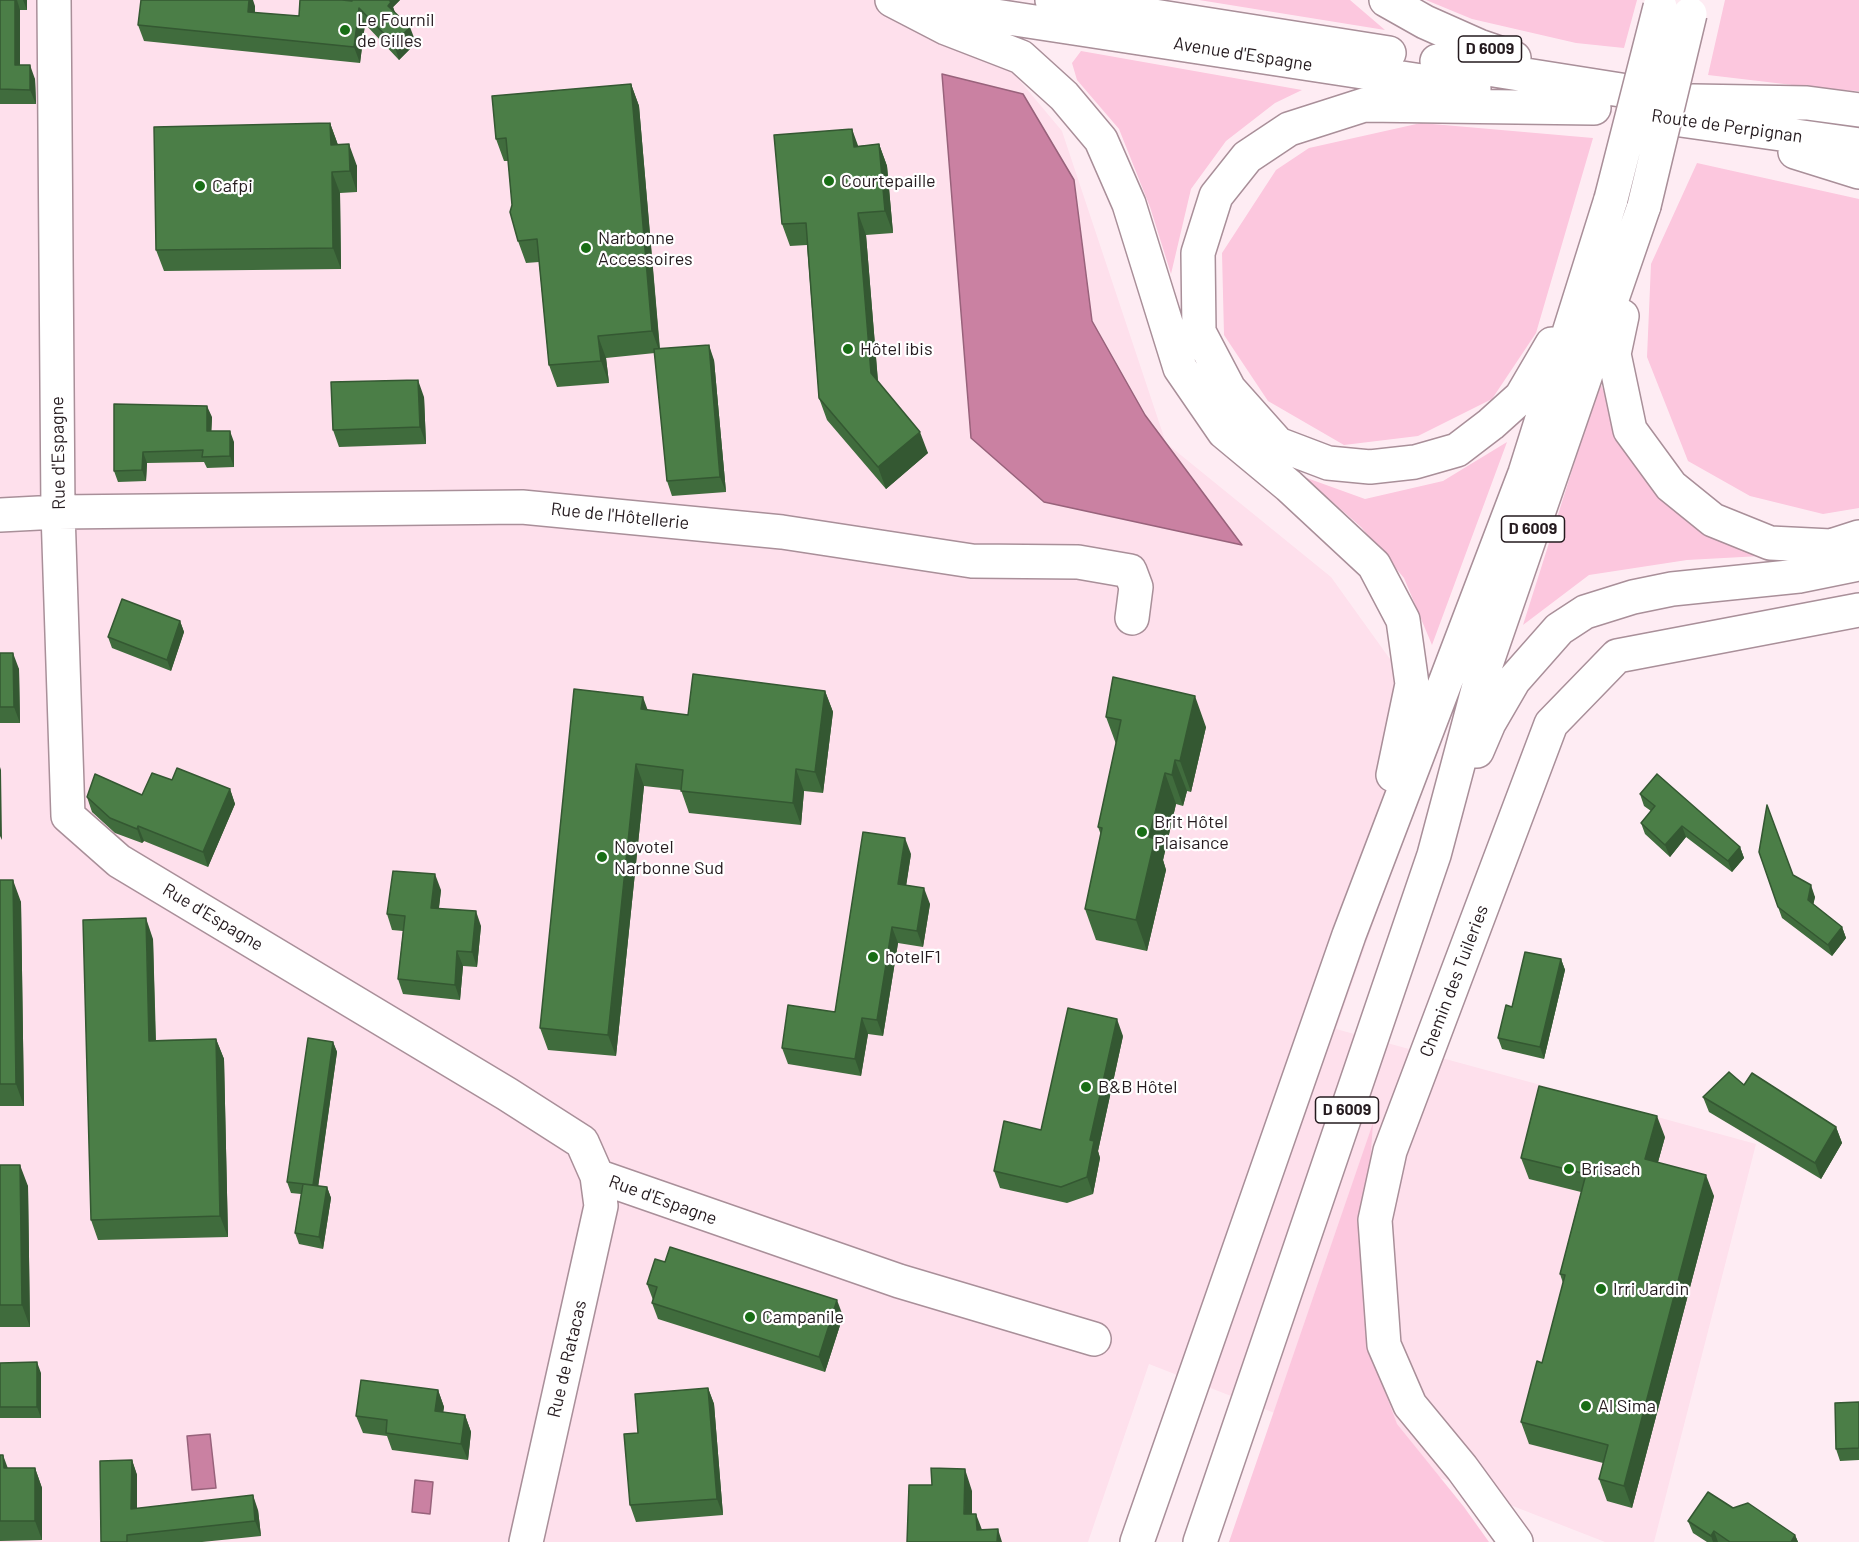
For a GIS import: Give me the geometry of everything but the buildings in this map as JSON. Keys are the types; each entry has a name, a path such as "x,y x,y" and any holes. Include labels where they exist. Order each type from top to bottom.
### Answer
{"main road":[{"name":"Rue d'Espagne","path":"54,0 58,512 68,816 119,861 507,1094 582,1142 597,1176 899,1281 1094,1340"},
{"path":"892,0 946,28 1021,57 1064,96 1101,140 1129,204 1180,368 1224,432 1289,486 1374,565 1403,620 1412,684 1385,809 1349,935"},
{"name":"Avenue d'Espagne","path":"892,0 1596,97"},
{"name":"Avenue d'Espagne","path":"1052,0 1596,97"},
{"name":"D 6009","path":"1386,0 1425,22 1596,97"},
{"name":"D 6009","path":"1137,1542 1349,935 1525,473 1611,199 1677,5"},
{"name":"D 6009","path":"1200,1542 1434,855 1480,682 1644,206 1677,5"},
{"path":"1579,298 1521,397 1457,450 1415,462 1370,467 1328,463 1278,444 1229,389 1199,332 1198,253 1216,196 1247,157 1289,129 1364,105 1596,97"},
{"name":"Route de Perpignan","path":"1596,97 1693,111 1859,127"},
{"path":"1693,111 1807,103 1859,110"},
{"path":"1693,111 1859,172"},
{"name":"Route de Perpignan","path":"1693,111 1859,145"},
{"path":"1644,206 1614,354 1630,430 1671,486 1713,520 1770,543 1831,546 1859,537"},
{"name":"Rue de l'Hôtellerie","path":"58,512 522,507 782,532 972,561 1078,562 1130,571 1137,587 1132,618"},
{"path":"0,515 58,512"},
{"path":"1434,855 1489,723 1514,680 1559,629 1586,612 1633,597 1672,589 1799,576 1859,564"},
{"name":"Chemin des Tuileries","path":"1516,1542 1462,1468 1410,1405 1384,1345 1375,1220 1390,1151 1551,724 1617,656 1859,610"},
{"name":"Rue de Ratacas","path":"526,1542 601,1206 597,1176"}],"shaded area":[{"path":"0,0 1014,0 1010,69 1062,131 1166,443 1331,577 1441,730 1336,1029 1756,1144 1654,1542 1605,1542 1149,1364 1088,1542 0,1542"},
{"path":"1199,0 1350,0 1385,30"},
{"path":"1426,0 1637,0 1624,48 1576,43 1472,19"},
{"path":"1725,0 1859,0 1859,91 1708,75"},
{"path":"1081,51 1302,90 1275,103 1226,141 1191,189 1171,274 1150,207 1119,129 1077,80 1072,63"},
{"path":"942,74 1023,94 1074,180 1092,321 1145,415 1242,545 1044,502 971,438"},
{"path":"1421,123 1593,138 1536,333 1492,399 1418,436 1344,445 1268,401 1224,335 1222,253 1276,170 1309,148"},
{"path":"1697,163 1859,199 1859,508 1823,514 1750,496 1688,461 1647,357 1651,264"},
{"path":"1600,382 1616,422 1779,555 1687,560 1589,575 1523,625"},
{"path":"1507,442 1432,645 1404,578 1361,527 1304,477 1365,499 1443,481"},
{"path":"1373,1123 1367,1209 1368,1346 1397,1424 1464,1507 1489,1542 1229,1542"},
{"path":"210,1434 216,1488 192,1490 187,1436"},
{"path":"415,1480 433,1482 430,1514 412,1512"}],"place":[{"name":"Le Fournil de Gilles","path":"345,30"},
{"name":"Courtepaille","path":"829,181"},
{"name":"Cafpi","path":"200,186"},
{"name":"Narbonne Accessoires","path":"586,248"},
{"name":"Hôtel ibis","path":"848,349"},
{"name":"Brit Hôtel Plaisance","path":"1142,832"},
{"name":"Novotel Narbonne Sud","path":"602,857"},
{"name":"hotelF1","path":"873,957"},
{"name":"B&B Hôtel","path":"1086,1087"},
{"name":"Brisach","path":"1569,1169"},
{"name":"Irri Jardin","path":"1601,1289"},
{"name":"Campanile","path":"750,1317"},
{"name":"Al Sima","path":"1586,1406"}]}
